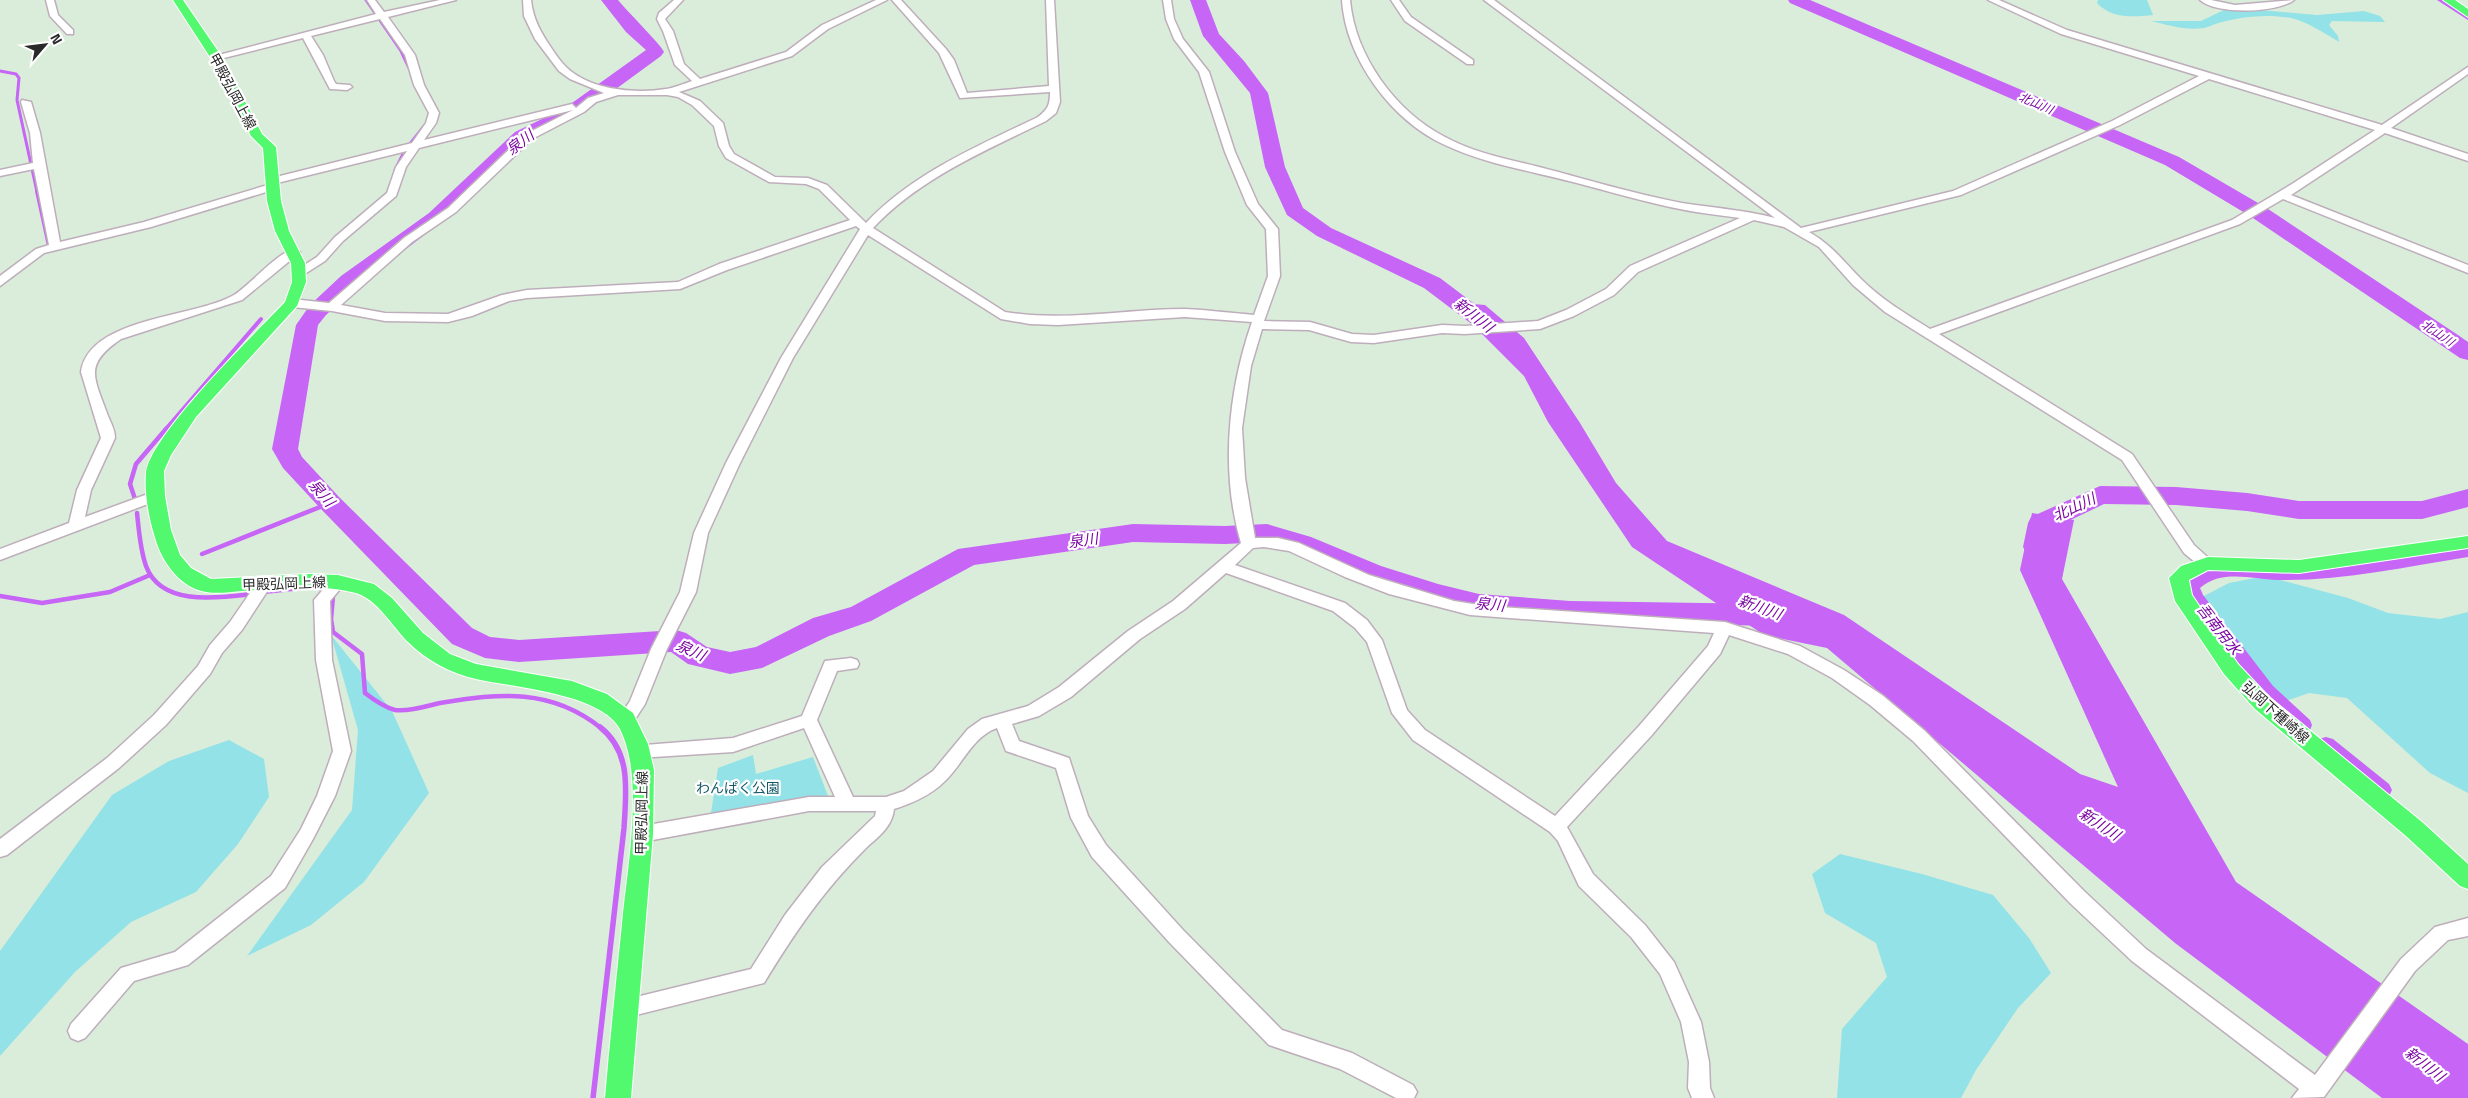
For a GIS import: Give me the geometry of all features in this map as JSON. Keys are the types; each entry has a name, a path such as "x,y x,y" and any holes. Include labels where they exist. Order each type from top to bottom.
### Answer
{"main road":[{"name":"甲殿弘岡上線","path":"178,0 216,57 257,136 269,147 272,184 282,231 298,263 299,282 292,303 190,413 172,437 162,455 155,471 156,496 162,530 171,557 184,573 208,586 259,591 310,580 338,582 367,588 386,604 416,638 443,659 474,672 566,687 600,700 626,719 643,770 642,834 628,1008 618,1098"},
{"path":"2448,0 2468,14"},
{"name":"弘岡下種崎線","path":"2468,542 2311,566 2280,568 2235,563 2206,564 2185,572 2179,578 2182,596 2231,669 2247,689 2414,830 2468,879"}],"street":[{"path":"50,0 54,16 70,32"},
{"path":"299,272 321,259 339,239 392,194 410,146 431,123 434,113 419,85 410,54 380,16 371,0"},
{"path":"216,57 366,19 452,0"},
{"path":"527,0 528,16 540,39 562,69 573,77 605,90"},
{"path":"679,0 662,15 661,19 668,31 680,65 698,82"},
{"path":"667,92 789,54 825,27 883,0"},
{"path":"896,0 943,51 949,60 963,96 1054,89"},
{"path":"292,303 385,317 448,318 468,313 506,298 527,294 640,289 680,284 723,267 861,225 933,176 1042,119 1052,111 1055,102 1050,0"},
{"path":"642,834 809,804 886,804 910,796 939,776 974,734 988,724 1033,711 1065,692 1134,635 1179,605 1222,566 1246,537 1235,428 1245,366 1274,276 1274,241 1272,229 1253,205 1230,152 1204,72 1179,39 1170,19 1167,0"},
{"path":"1346,0 1345,14 1368,70 1383,88 1432,134 1456,147 1480,155 1680,206 1752,217 1798,230 1957,193 2116,123 2209,75"},
{"path":"1394,0 1408,19 1470,62"},
{"path":"1488,0 1558,54 1798,230 1823,245 1870,294 1928,334 2107,442 2127,457 2138,470 2189,549 2206,564"},
{"path":"1992,0 2064,32 2383,129 2468,158"},
{"path":"2204,0 2215,5 2242,7 2271,5 2290,0"},
{"path":"305,34 318,56 322,72 328,82 333,87 347,87"},
{"path":"1928,334 2236,222 2272,202 2468,70"},
{"path":"324,307 408,240 452,210 528,137 580,110 605,90"},
{"path":"0,282 49,249 147,224 272,184 410,146 572,107 594,92 605,90 667,92 681,95 696,103 719,125 724,146 730,156 762,176 773,180 808,181 823,187 861,225 1001,315 1030,320 1058,321 1185,313 1310,326 1351,338 1374,339 1442,329 1466,330 1540,325 1570,313 1610,292 1634,269 1752,217"},
{"path":"26,102 35,133 49,249"},
{"path":"0,173 39,165"},
{"path":"2282,195 2468,269"},
{"path":"626,719 637,704 663,642 688,592 701,533 733,463 787,358 861,225"},
{"path":"76,527 83,492 96,463 106,448 109,436 87,373 88,360 104,344 117,336 238,297 294,252"},
{"path":"0,555 156,496"},
{"path":"1246,537 1289,546 1361,578 1447,606 1486,612 1725,628 1794,650 1838,674 1876,700 1919,736 2078,898 2139,955 2315,1088 2402,972 2431,941 2442,933 2468,927"},
{"path":"1222,566 1339,607 1361,624 1374,640 1400,713 1419,736 1556,827 1564,836 1586,880 1638,931 1667,968 1691,1022 1699,1062 1698,1088 1703,1098"},
{"path":"78,1031 128,974 181,959 278,882 306,834 326,796 342,751 324,660 322,600 338,582"},
{"path":"0,849 113,763 160,720 204,670 216,649 259,591"},
{"path":"1556,827 1645,731 1714,650 1725,628"},
{"path":"848,805 809,720 831,665 851,664"},
{"path":"1002,719 1012,746 1063,764 1080,818 1099,851 1176,936 1276,1038 1345,1060 1409,1096"},
{"path":"638,751 734,745 809,720"},
{"path":"628,1008 757,977 792,921 828,873 884,819 886,804"}],"green space":[{"path":"2098,0 2147,0 2153,15 2123,16 2109,12 2097,3"},
{"path":"2226,9 2250,9 2317,15 2364,11 2380,16 2385,22 2332,21 2329,25 2338,36 2339,42 2304,22 2283,17 2248,17 2198,29 2151,21 2201,21"},
{"path":"2265,576 2348,598 2388,613 2440,619 2468,612 2468,793 2430,773 2347,698 2309,693 2272,706 2242,674 2206,621 2202,597 2229,583"},
{"path":"331,635 392,711 429,793 364,882 311,925 247,956 352,810 358,730"},
{"path":"229,740 264,759 269,797 238,844 196,892 131,922 75,972 0,1056 0,951 112,795 169,761"},
{"name":"わんぱく公園","path":"753,755 756,774 813,757 828,796 711,813 718,768"},
{"path":"1840,854 1922,874 1993,895 2029,938 2051,973 2018,1008 1976,1070 1961,1098 1837,1098 1842,1029 1887,977 1876,943 1825,913 1812,874"}],"water":[{"path":"1450,302 1485,305 1524,338 1580,423 1616,483 1667,541 1844,615 2080,774 2118,787 2020,570 2032,513 2074,520 2062,579 2236,882 2468,1044 2468,1098 2382,1098 2175,943 1827,648 1764,635 1632,547 1548,422 1524,376"}],"waterway":[{"path":"366,0 401,51 410,70"},
{"name":"泉川","path":"609,0 632,28 655,49 655,52 572,112 533,129 522,136 469,188 436,217 367,267 333,295 318,310 307,325 285,449 292,462 330,503 462,636 485,647 519,651 676,641 699,656 730,663 762,657 823,626 835,624 861,614 968,556 1133,533 1225,535 1267,533 1301,544 1371,573 1436,594 1479,604 1570,611 1771,615"},
{"name":"新川川","path":"1198,0 1211,36 1238,65 1259,93 1275,167 1294,211 1324,232 1432,283 1489,326"},
{"name":"北山川","path":"1796,0 2172,161 2257,212 2413,314 2468,353"},
{"name":"吾南用水","path":"2442,0 2468,17"},
{"path":"0,71 16,74 19,78 17,100 37,192"},
{"path":"395,170 405,150 425,125"},
{"path":"37,191 49,246 47,249"},
{"path":"165,430 261,319"},
{"path":"135,499 130,484 136,464 166,429"},
{"name":"北山川","path":"2037,547 2041,523 2100,495 2176,496 2247,502 2299,510 2422,510 2468,498"},
{"path":"202,554 330,503"},
{"path":"137,513 141,547 146,566 154,579 164,588 177,594 192,597 208,598 253,594"},
{"name":"吾南用水","path":"2303,725 2267,691 2195,597 2191,586 2200,578 2211,573 2223,571 2274,574 2309,573 2377,566 2468,551"},
{"path":"0,596 42,603 110,592 150,575"},
{"path":"263,592 310,587"},
{"path":"318,587 333,596 331,619 333,632 362,654 365,693 383,705 395,710 406,710 483,697 524,697 544,700 563,706 582,715 601,728"},
{"path":"593,1098 626,801 625,773 618,748 601,728"},
{"name":"吾南用水","path":"2326,744 2382,790"}]}
